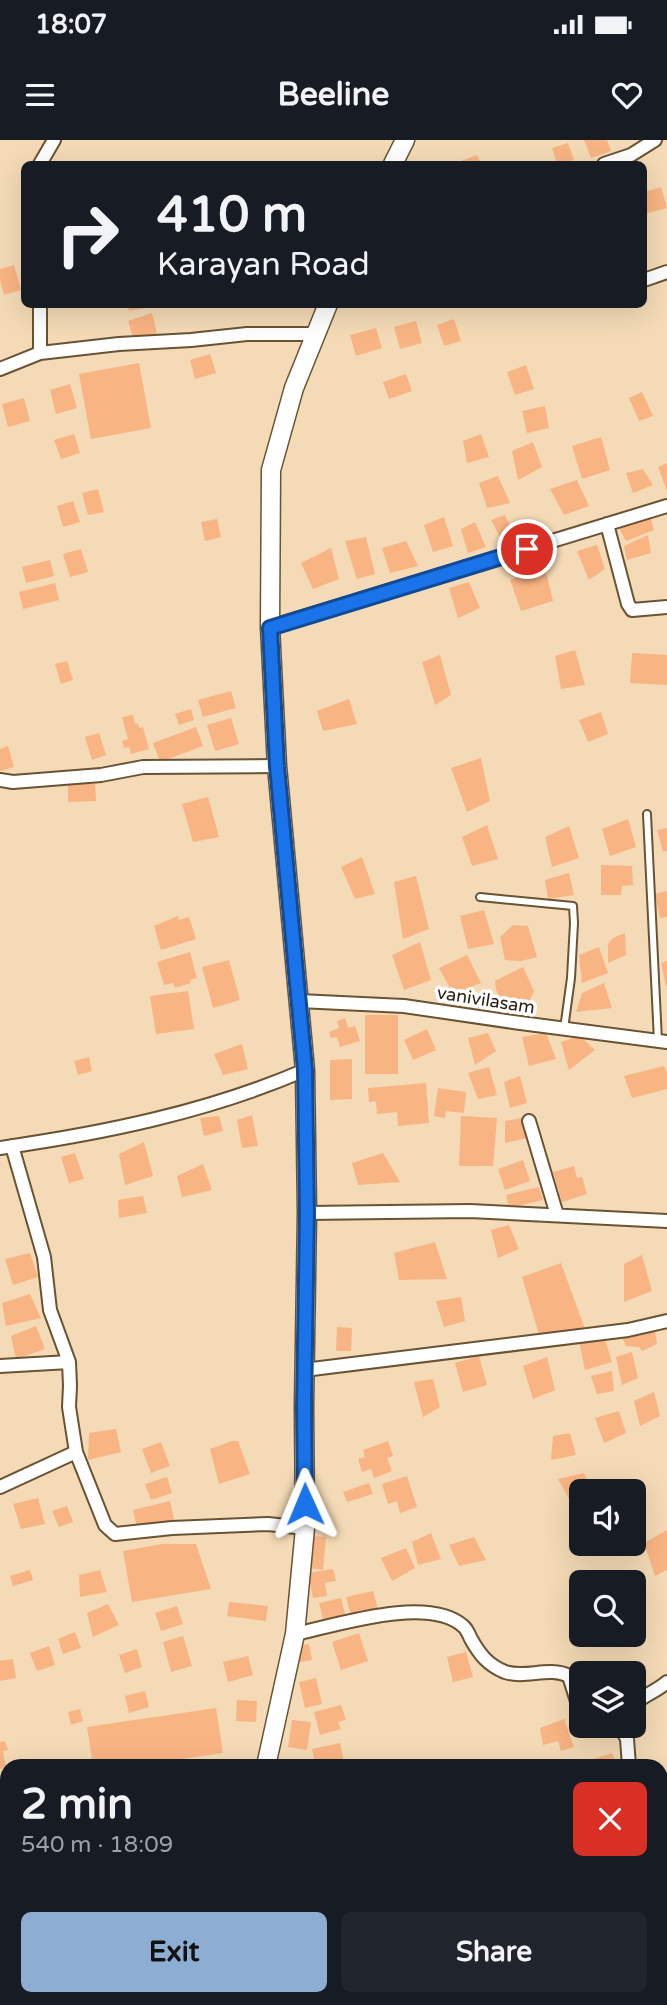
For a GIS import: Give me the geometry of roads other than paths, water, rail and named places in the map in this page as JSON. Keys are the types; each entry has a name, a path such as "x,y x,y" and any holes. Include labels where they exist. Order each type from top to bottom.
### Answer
{"main road":[{"path":"394,161 405,140"},
{"path":"268,1759 295,1634 305,1528 307,1213 305,1070 277,766 270,628 271,470 294,387 326,308"}],"street":[{"path":"42,161 54,140"},
{"path":"613,161 631,155 654,140"},
{"path":"647,278 667,272"},
{"path":"40,308 40,353"},
{"path":"0,369 40,353 119,344 247,334 316,334"},
{"path":"270,628 667,506"},
{"path":"607,524 628,604 632,610 667,607"},
{"path":"0,780 13,782 101,775 143,766 277,766"},
{"name":"vanivilasam","path":"299,1001 404,1006 662,1041"},
{"path":"305,1070 271,1085 193,1110 120,1128 6,1147 44,1257 50,1310 69,1362 69,1407 75,1452 106,1525 115,1534 172,1528 268,1524 305,1528"},
{"path":"529,1121 557,1214"},
{"path":"307,1213 470,1211 667,1221"},
{"path":"304,1370 628,1330 667,1321"},
{"path":"0,1366 69,1362"},
{"path":"0,1487 75,1452"},
{"path":"295,1634 395,1614 437,1614 464,1626 481,1657 501,1670 508,1673 560,1672 569,1676"},
{"path":"646,1695 659,1690 667,1682"},
{"path":"626,1738 628,1759"}],"lane":[{"path":"647,814 662,1041"},
{"path":"480,897 573,906 571,978 564,1028"}]}
